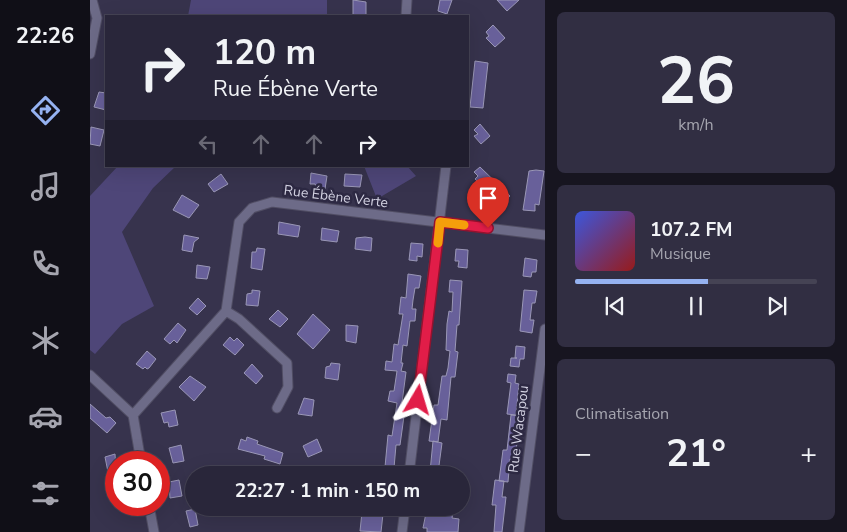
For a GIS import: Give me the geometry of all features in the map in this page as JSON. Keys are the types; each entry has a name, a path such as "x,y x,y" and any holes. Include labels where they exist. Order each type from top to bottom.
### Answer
{"street":[{"path":"90,54 97,18 92,0"},
{"path":"406,15 407,0"},
{"path":"410,466 446,167"},
{"name":"Rue Ébène Verte","path":"226,311 239,222 252,208 272,202 544,235"},
{"path":"133,415 226,311 239,319 288,363 288,387 277,408"},
{"name":"Rue Wacapou","path":"519,532 544,330"},
{"path":"90,375 133,415 139,451"},
{"path":"151,516 153,532"},
{"path":"402,532 404,516"}],"shaded area":[{"path":"191,0 327,0 327,15 188,15"},
{"path":"117,167 175,167 153,188 122,232 154,306 122,324 95,354 90,350 90,196"},
{"path":"364,167 408,167 416,176 377,199"}],"building":[{"path":"353,0 366,2 366,15 353,15"},
{"path":"440,0 452,0 447,14 438,11"},
{"path":"497,0 519,0 507,11"},
{"path":"493,25 505,38 495,47 486,38 489,36 486,32"},
{"path":"475,61 488,63 483,108 470,107"},
{"path":"99,92 105,93 105,110 94,107"},
{"path":"480,124 490,136 481,144 474,136 478,134 474,130"},
{"path":"91,127 104,130 100,146 90,144"},
{"path":"480,167 510,196 499,206 492,199 494,197 475,179 478,176 474,172"},
{"path":"529,171 544,171 539,205 535,204 535,211 523,210"},
{"path":"311,173 327,176 325,189 317,188 315,184 310,184"},
{"path":"221,174 228,184 214,192 208,184"},
{"path":"345,174 362,175 360,187 344,186"},
{"path":"182,195 199,205 189,218 173,210"},
{"path":"279,222 300,226 298,237 278,234"},
{"path":"322,228 339,231 337,242 321,240"},
{"path":"184,235 199,238 194,242 192,252 182,250"},
{"path":"356,238 372,238 371,251 355,249"},
{"path":"411,243 423,244 422,257 417,256 417,261 409,260"},
{"path":"257,248 265,249 262,270 251,268 252,252 256,252"},
{"path":"456,249 468,250 467,268 458,267 459,261 455,261"},
{"path":"525,258 537,260 536,272 532,272 531,277 523,276"},
{"path":"197,265 210,267 207,279 196,278"},
{"path":"408,274 421,276 419,288 415,288 413,300 412,309 416,309 415,321 410,321 407,346 403,345 401,371 406,372 402,403 406,403 400,445 396,445 394,466 385,466 388,435 392,436 397,403 388,401 390,391 394,391 397,371 385,370 386,361 392,362 394,344 398,345 403,314 399,314 401,297 406,298"},
{"path":"450,280 462,281 455,351 458,352 455,377 451,377 447,420 441,419 438,442 429,441 434,405 438,405 442,376 446,376 448,368 450,351 446,350 447,324 449,311 452,312 453,292 449,292"},
{"path":"252,290 260,291 258,306 246,305 247,294 252,293"},
{"path":"524,290 537,291 535,303 532,303 530,320 534,320 532,333 520,331"},
{"path":"198,298 206,306 197,315 189,308"},
{"path":"278,310 288,319 280,327 269,319"},
{"path":"313,314 330,330 313,349 297,334"},
{"path":"178,323 186,330 177,343 174,340 170,344 164,339"},
{"path":"346,325 358,326 356,343 346,341"},
{"path":"230,337 234,341 237,338 244,345 235,355 223,345"},
{"path":"516,346 525,347 524,359 520,359 519,367 510,366 511,358 515,358"},
{"path":"147,351 156,359 149,368 145,367 143,369 136,364"},
{"path":"331,363 340,364 338,380 325,378 326,367 330,366"},
{"path":"252,364 263,376 256,384 244,373"},
{"path":"508,374 516,375 515,383 519,384 516,415 507,414 511,383 507,382"},
{"path":"190,376 206,387 194,401 179,387"},
{"path":"304,398 314,400 312,416 298,414"},
{"path":"90,404 106,418 110,417 116,423 107,433 90,418"},
{"path":"175,410 178,425 169,427 168,422 164,423 161,413"},
{"path":"511,415 520,416 515,460 510,459 508,482 499,481 503,450 507,450"},
{"path":"247,437 258,441 257,444 283,453 280,464 264,459 265,456 238,449 241,439 246,441"},
{"path":"317,439 322,451 308,457 303,446"},
{"path":"433,441 442,443 439,466 431,466"},
{"path":"181,445 184,461 173,463 169,448"},
{"path":"179,480 182,496 170,498 170,482"},
{"path":"495,480 504,481 502,497 506,497 502,532 494,532 496,505 492,505"},
{"path":"187,516 196,516 198,525 190,527"},
{"path":"362,516 383,516 381,532 360,531"},
{"path":"425,516 452,516 452,518 459,519 458,532 427,532 427,528 423,528"}],"slow traffic":[{"path":"438,243 440,222 464,225"}],"route":[{"path":"418,400 440,222 488,228"}]}
